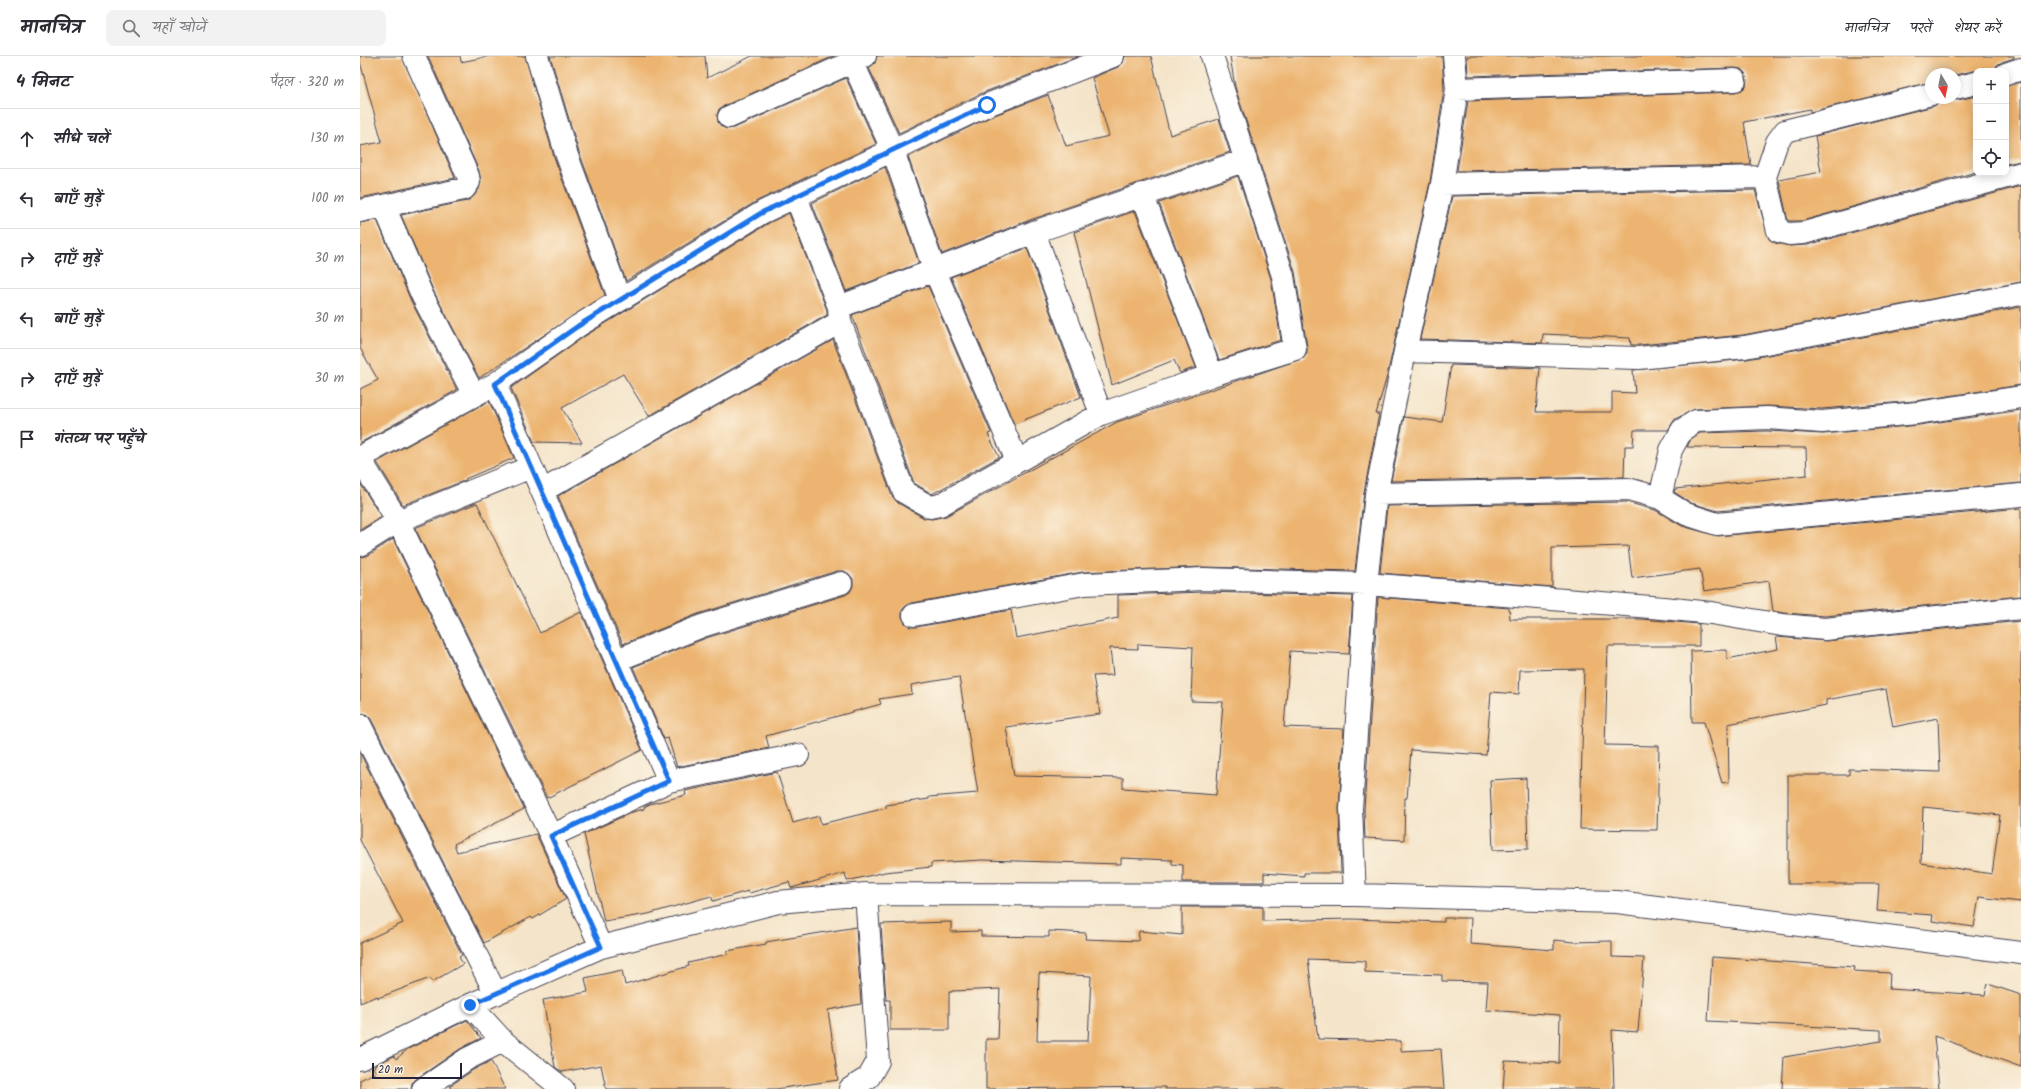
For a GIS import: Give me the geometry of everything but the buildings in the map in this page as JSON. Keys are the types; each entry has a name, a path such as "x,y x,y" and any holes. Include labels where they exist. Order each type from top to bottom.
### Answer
{"street":[{"path":"360,211 464,189 468,182 468,176 414,56"},
{"path":"537,56 566,153 620,300"},
{"path":"601,947 551,836 398,521 360,458 495,384 578,326 763,212 987,105 1114,56"},
{"path":"796,197 904,492 930,507 940,506 1101,414 1212,375 1294,349 1283,276 1212,56"},
{"path":"1355,895 1351,809 1366,584 1376,494 1404,351 1442,184 1457,89 1454,56"},
{"path":"729,117 859,59 934,269 1016,462"},
{"path":"2009,73 2021,69"},
{"path":"1457,89 1735,80"},
{"path":"1961,87 1973,84"},
{"path":"1925,96 1785,131 1777,142 1765,177 1778,231 1789,234 1804,233 2021,174"},
{"path":"542,491 840,314 934,269 1142,194 1246,160"},
{"path":"1442,184 1765,177"},
{"path":"1142,194 1212,375"},
{"path":"384,206 422,295 474,395"},
{"path":"1034,232 1101,414"},
{"path":"1404,351 1639,358 1744,347 2021,294"},
{"path":"495,384 669,781"},
{"path":"1660,498 1671,450 1682,430 1696,421 1767,418 1822,422 1917,413 2021,397"},
{"path":"360,545 398,521 531,467"},
{"path":"1376,494 1628,489 1660,498 1686,514 1717,524 2021,495"},
{"path":"914,615 1084,584 1204,579 1366,584 1663,608 1711,613 1782,625 1825,629 2021,608"},
{"path":"617,660 702,626 841,583"},
{"path":"360,725 496,994"},
{"path":"551,836 669,781 798,755"},
{"path":"863,1087 878,1061 866,894"},
{"path":"360,1059 470,1005 601,947 778,902 866,894 1355,895 1618,902 2021,953"},
{"path":"470,1005 503,1041 563,1089"},
{"path":"423,1089 467,1059 503,1041"}],"route":[{"path":"470,1005 601,947 551,836 669,781 495,384 578,326 763,212 987,105"}]}
